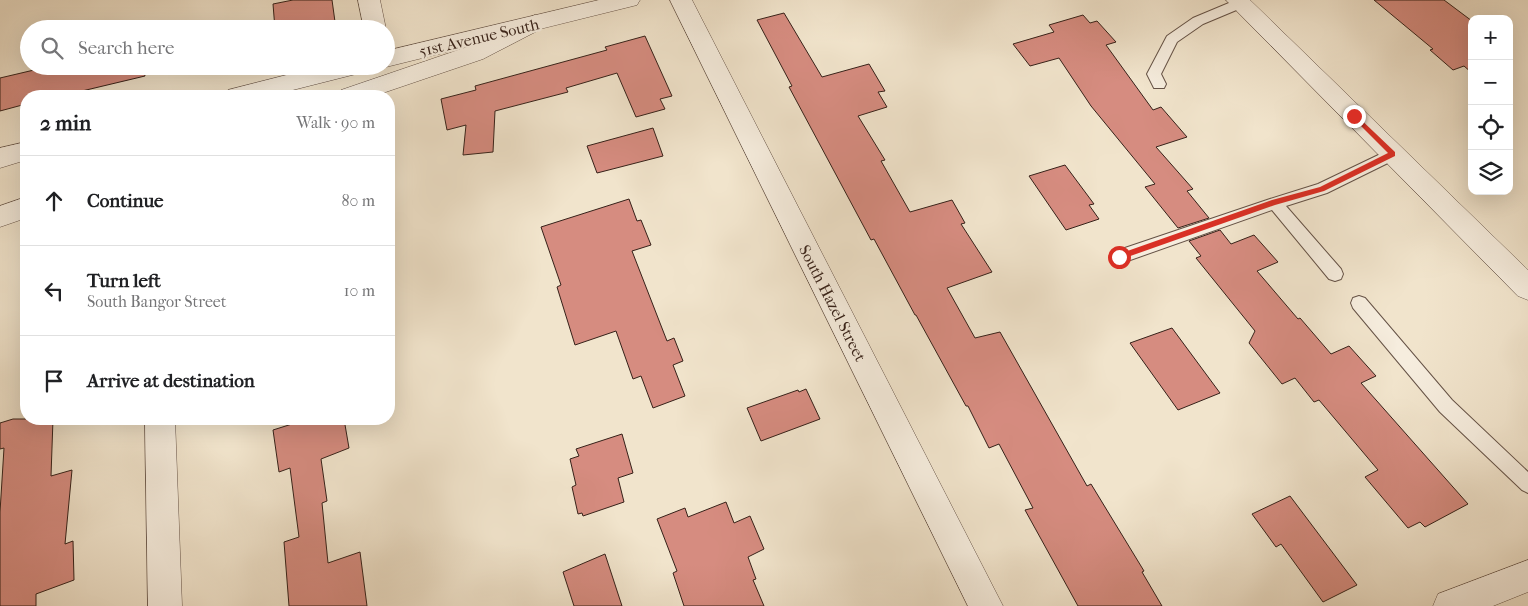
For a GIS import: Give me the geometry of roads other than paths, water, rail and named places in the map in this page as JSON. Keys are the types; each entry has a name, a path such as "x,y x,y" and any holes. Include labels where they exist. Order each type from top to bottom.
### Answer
{"street":[{"path":"369,0 373,20"},
{"name":"51st Avenue South","path":"395,57 629,0"},
{"name":"South Hazel Street","path":"681,0 986,606"},
{"path":"1239,2 1528,288"},
{"path":"366,90 474,53 535,24"},
{"path":"260,90 320,75"},
{"path":"0,158 20,153"},
{"path":"0,217 20,209"},
{"path":"160,425 165,606"},
{"path":"1450,606 1528,576"}],"lane":[{"path":"1159,84 1154,74 1172,39 1198,22 1239,2"},
{"path":"1119,257 1274,203 1322,189 1393,154"},
{"path":"1274,203 1334,274"},
{"path":"1359,303 1446,406 1528,484"}]}
